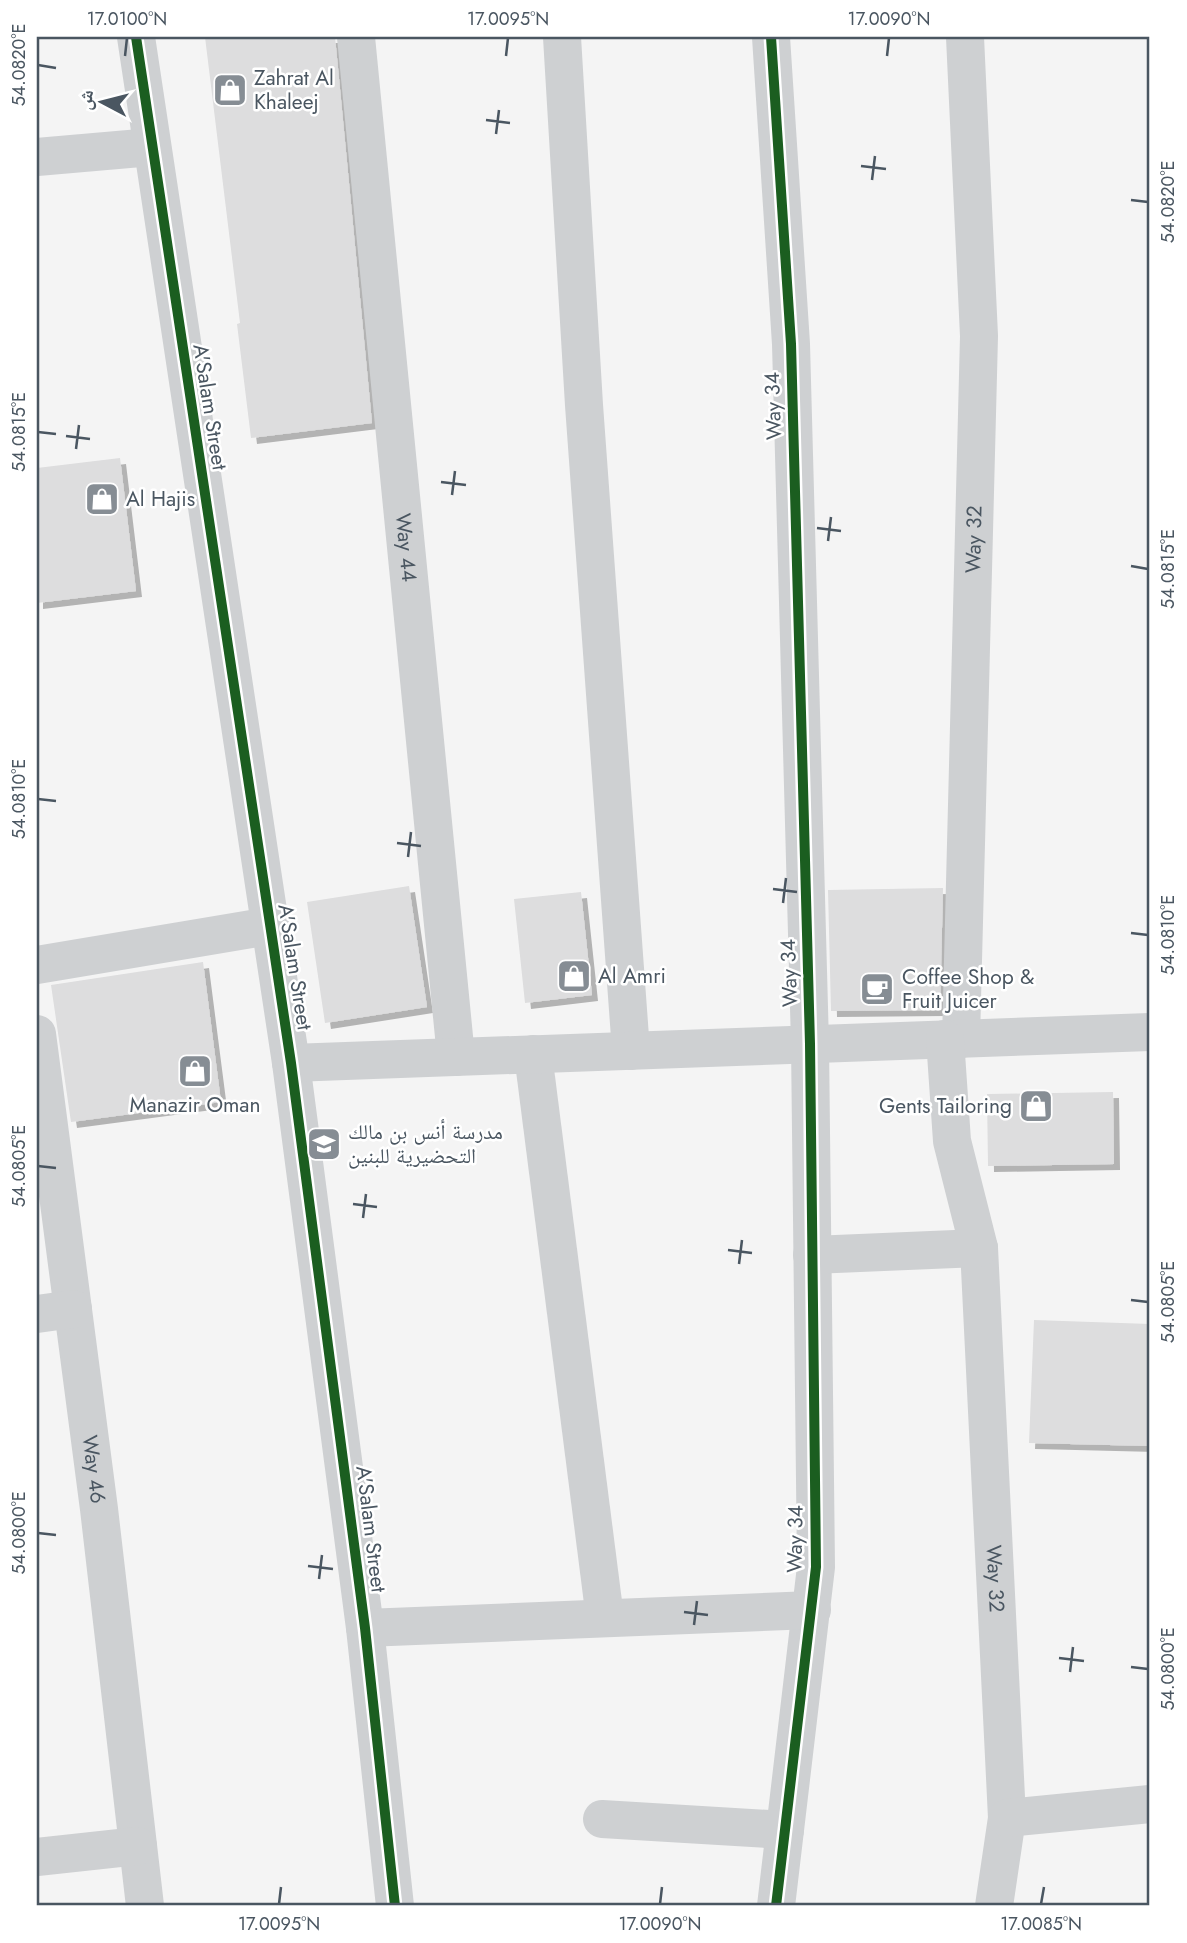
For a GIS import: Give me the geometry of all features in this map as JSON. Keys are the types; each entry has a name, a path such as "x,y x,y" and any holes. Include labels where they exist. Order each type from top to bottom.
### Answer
{"street":[{"name":"A'Salam Street","path":"136,37 291,1063 365,1628 395,1906"},
{"name":"Way 44","path":"356,37 456,1057"},
{"path":"562,37 584,419 631,1051"},
{"name":"Way 34","path":"771,37 791,344 810,1044 816,1567 776,1906"},
{"name":"Way 32","path":"965,37 979,336 953,1039 952,1142 979,1248 1007,1818 994,1906"},
{"path":"37,157 152,147"},
{"path":"37,965 269,926"},
{"path":"291,1063 1150,1032"},
{"name":"Way 46","path":"37,1034 55,1311 145,1906"},
{"path":"533,1054 605,1618"},
{"path":"812,1255 979,1248"},
{"path":"365,1628 811,1610"},
{"path":"1007,1818 1150,1804"},
{"path":"602,1819 785,1830"},
{"path":"37,1857 138,1846"}],"building":[{"path":"205,37 335,37 372,423 251,438 237,324 240,323"},
{"path":"120,458 136,591 37,603 37,468"},
{"path":"409,886 427,1007 325,1023 307,902"},
{"path":"943,888 940,1010 831,1011 828,890"},
{"path":"581,892 592,995 525,1003 514,899"},
{"path":"203,962 221,1102 71,1122 51,985"},
{"path":"1113,1092 1114,1164 988,1166 987,1094"},
{"path":"1034,1320 1150,1324 1150,1446 1029,1443"}],"cycle path":[{"path":"136,37 291,1063 365,1628 395,1906"},
{"path":"771,37 791,344 810,1044 816,1567 776,1906"}],"place":[{"name":"Zahrat Al Khaleej","path":"230,90"},
{"name":"Al Hajis","path":"102,499"},
{"name":"Al Amri","path":"574,976"},
{"name":"Coffee Shop & Fruit Juicer","path":"877,989"},
{"name":"Manazir Oman","path":"195,1071"},
{"name":"Gents Tailoring","path":"1036,1106"},
{"name":"مدرسة أنس بن مالك التحضيرية للبنين","path":"324,1144"}]}
